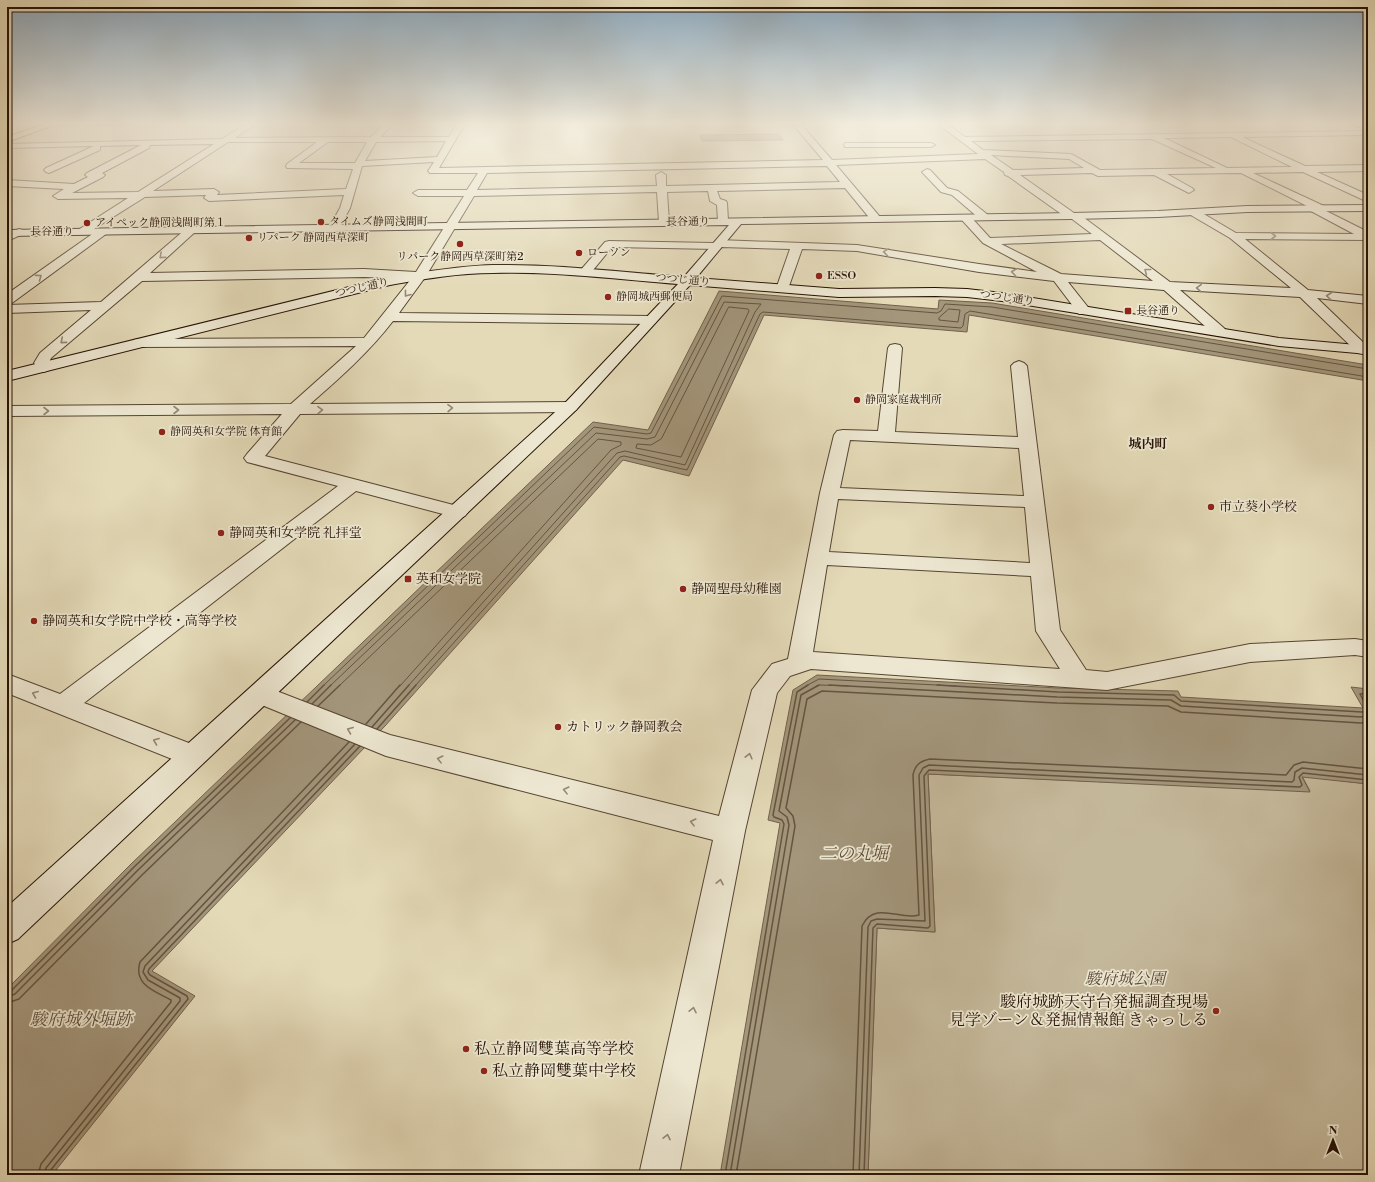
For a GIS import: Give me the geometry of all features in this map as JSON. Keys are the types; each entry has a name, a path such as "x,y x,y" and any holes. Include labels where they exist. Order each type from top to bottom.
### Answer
{"street":[{"path":"58,196 96,177"},
{"path":"82,232 167,177"},
{"path":"334,228 345,208 355,177"},
{"path":"458,512 253,458 294,410 354,358 369,342 420,276 480,177"},
{"path":"661,177 664,222"},
{"path":"841,177 876,219"},
{"path":"932,177 944,190 955,193 984,217"},
{"path":"1014,177 1103,237 1167,286 1220,332"},
{"path":"1165,177 1188,190"},
{"path":"1255,177 1316,208 1368,237"},
{"path":"1321,177 1368,199"},
{"path":"7,182 76,187"},
{"path":"418,193 662,190 847,185"},
{"path":"7,928 570,407 687,281 717,244 730,221 722,203 715,201 712,188"},
{"path":"47,196 214,192 209,198 350,192"},
{"name":"長谷通り","path":"7,233 1073,216 1247,209 1368,208"},
{"path":"1193,212 1234,236 1304,293 1366,350"},
{"path":"965,217 987,241 1058,278 1084,311"},
{"path":"44,367 41,363 45,356 139,277 191,230"},
{"path":"7,238 19,232"},
{"path":"7,300 102,232"},
{"path":"1234,236 1368,237"},
{"path":"987,241 1103,237"},
{"path":"585,272 609,244 717,244 858,248 979,268 1058,278 1167,286 1304,293 1368,300"},
{"path":"782,289 797,246"},
{"name":"つつじ通り","path":"9,377 346,291 420,276 491,269 542,269 839,293 967,293 1002,297 1279,342 1366,350"},
{"path":"139,277 364,274 420,276"},
{"path":"7,309 105,306"},
{"path":"389,317 650,320"},
{"path":"139,343 369,342"},
{"path":"886,436 895,348"},
{"path":"1019,366 1048,630 1079,679"},
{"path":"7,411 570,407"},
{"path":"799,663 829,493 843,434 1028,443"},
{"path":"63,705 353,484"},
{"path":"829,493 1034,502"},
{"path":"818,558 1041,570"},
{"path":"659,1175 730,831 765,690 781,670 810,660 1107,681 1250,653 1355,647 1368,649"},
{"path":"7,683 192,756"},
{"path":"261,694 386,745 730,831"}],"green space":[{"name":"駿府城公園","path":"928,774 1310,791 1302,776 1368,784 1368,1175 868,1175 877,928 935,932"}],"water":[{"name":"駿府城外堀跡","path":"719,291 938,309 939,300 992,303 1368,365 1368,381 969,315 967,332 764,315 689,476 623,460 385,726 152,971 195,996 52,1175 7,1175 7,989 131,864 593,422 648,430"},
{"name":"二の丸堀","path":"817,675 1058,688 1178,691 1181,697 1363,708 1351,687 1368,689 1368,784 1302,777 1310,792 928,774 935,932 877,928 868,1175 720,1175 780,823 768,820 793,690"}],"place":[{"name":"タイムズ静岡浅間町","path":"321,222"},
{"name":"アイペック静岡浅間町第１","path":"87,223"},
{"name":"リパーク 静岡西草深町","path":"249,238"},
{"name":"リパーク静岡西草深町第2","path":"460,244"},
{"name":"ローソン","path":"579,253"},
{"name":"ESSO","path":"819,276"},
{"name":"静岡城西郵便局","path":"608,297"},
{"name":"長谷通り","path":"1128,311"},
{"name":"静岡家庭裁判所","path":"857,400"},
{"name":"静岡英和女学院 体育館","path":"162,432"},
{"name":"市立葵小学校","path":"1211,507"},
{"name":"静岡英和女学院 礼拝堂","path":"221,533"},
{"name":"英和女学院","path":"408,579"},
{"name":"静岡聖母幼稚園","path":"683,589"},
{"name":"静岡英和女学院中学校・高等学校","path":"34,621"},
{"name":"カトリック静岡教会","path":"558,727"},
{"name":"駿府城跡天守台発掘調査現場 見学ゾーン＆発掘情報館 きゃっしる","path":"1216,1011"},
{"name":"私立静岡雙葉高等学校","path":"466,1049"},
{"name":"私立静岡雙葉中学校","path":"484,1071"}],"district":[{"name":"城内町","path":"1148,444"}]}
